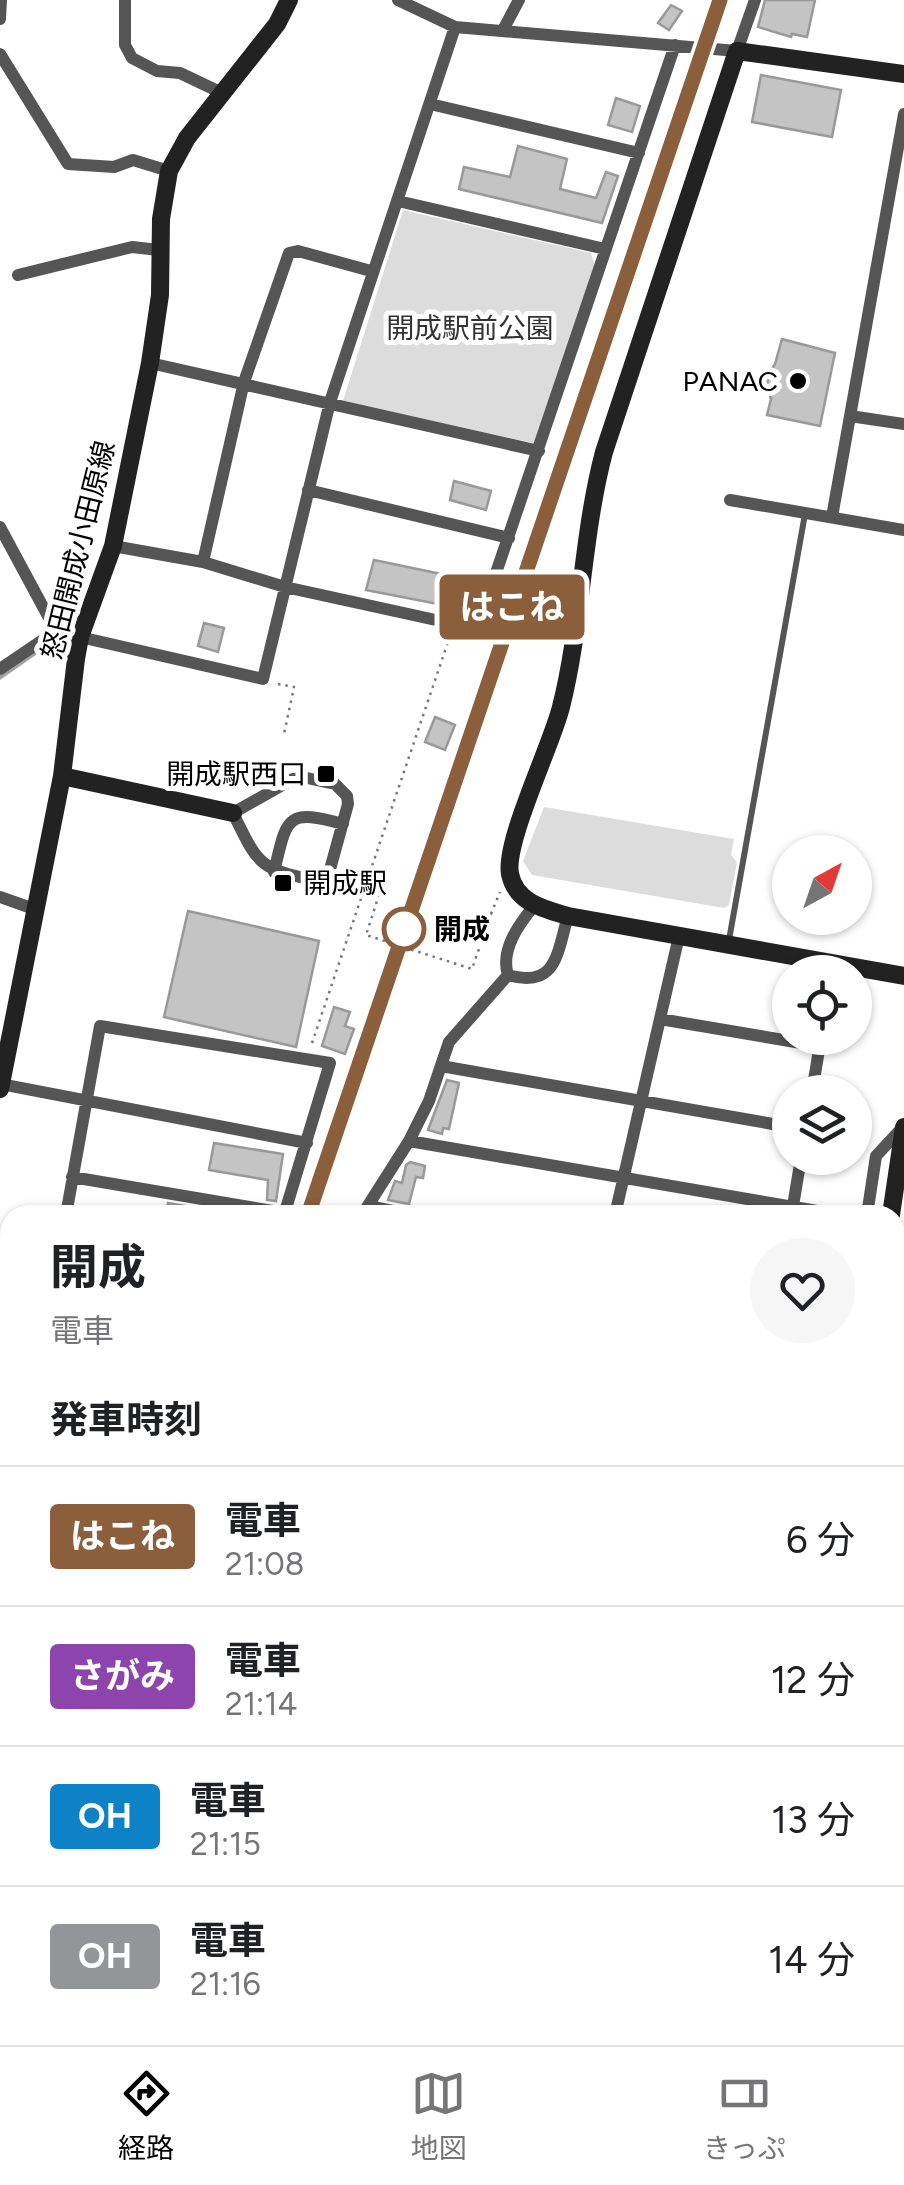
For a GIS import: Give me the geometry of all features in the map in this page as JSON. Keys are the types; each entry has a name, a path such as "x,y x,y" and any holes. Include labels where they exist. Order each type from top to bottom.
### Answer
{"street":[{"path":"0,20 1,0"},
{"path":"125,0 124,45 132,58 158,72 190,76 222,93"},
{"name":"怒田開成小田原線","path":"0,1086 62,776 80,637 114,546 150,363 160,295 158,250 169,171 187,138 277,24 289,0"},
{"path":"398,0 454,27 675,44 904,74"},
{"path":"504,30 519,0"},
{"path":"754,0 594,488 561,708 514,842 509,870 514,886 534,906 774,955"},
{"path":"80,637 263,679 330,402 454,27"},
{"path":"114,546 203,562 285,586 477,629 675,44"},
{"path":"0,54 68,164 114,167 134,160 169,171"},
{"path":"430,104 639,153"},
{"path":"832,518 900,159 904,114"},
{"path":"398,201 606,249"},
{"path":"18,274 132,247 158,250"},
{"path":"203,562 244,382 290,253 298,251 371,271"},
{"path":"150,363 539,451"},
{"path":"850,416 904,424"},
{"path":"308,490 509,538"},
{"path":"730,500 904,530"},
{"path":"0,527 76,660"},
{"path":"0,669 56,631"},
{"path":"62,776 233,813 294,779 307,778 342,788 348,804 329,873 317,881 274,872 260,862 233,813"},
{"path":"274,872 284,830 295,818 310,815 343,824"},
{"path":"0,897 34,909"},
{"path":"508,975 507,953 516,928 534,906"},
{"path":"508,975 526,980 542,977 554,963 568,916"},
{"path":"617,1205 679,936"},
{"path":"872,972 904,976"},
{"path":"369,1205 410,1141 429,1101 449,1042 508,975"},
{"path":"660,1019 772,1035"},
{"path":"68,1205 100,1026 330,1063 287,1205"},
{"path":"441,1066 772,1124"},
{"path":"0,1086 307,1143"},
{"path":"869,1205 876,1156 904,1127"},
{"path":"892,1205 904,1127"},
{"path":"410,1141 787,1205"},
{"path":"793,1205 798,1175"},
{"path":"72,1176 234,1205"}],"lane":[{"path":"728,945 805,513"}],"path":[{"path":"307,1059 454,625"},
{"path":"273,682 294,687 284,734"},
{"path":"371,868 386,873 366,935 472,969 492,914"}],"green space":[{"name":"開成駅前公園","path":"403,210 591,253 595,266 537,444 343,401"},
{"path":"544,807 734,839 731,855 737,862 729,905 724,908 532,875 523,861"}],"building":[{"path":"765,0 815,0 807,37 791,37 758,27"},
{"path":"671,5 682,11 669,30 658,23"},
{"path":"761,75 841,90 832,137 752,122"},
{"path":"616,98 640,106 632,132 608,125"},
{"path":"518,146 567,159 560,189 596,198 606,172 618,176 602,223 459,189 464,167 510,177"},
{"name":"PANAC","path":"782,339 835,353 820,426 767,415 771,399 768,375"},
{"path":"454,481 491,491 486,510 450,500"},
{"path":"374,560 470,580 464,609 366,590"},
{"path":"204,623 224,628 218,652 198,646"},
{"path":"435,717 455,725 445,750 425,742"},
{"path":"188,911 319,941 296,1047 164,1017"},
{"path":"334,1007 350,1012 345,1026 354,1029 345,1054 322,1046"},
{"path":"447,1080 459,1083 449,1129 443,1128 442,1134 428,1130"},
{"path":"214,1143 283,1154 276,1201 267,1200 268,1180 209,1170"},
{"path":"410,1162 425,1166 423,1178 416,1177 409,1204 388,1200 395,1181 402,1183"}],"waterway":[{"path":"0,677 43,647"}],"railway":[{"path":"311,1205 720,0"}],"train":[{"name":"はこね","path":"311,1205 720,0"}],"place":[{"name":"PANAC","path":"798,381"},
{"name":"開成駅西口","path":"326,774"},
{"name":"開成駅","path":"283,883"},
{"name":"開成","path":"404,929"}]}
